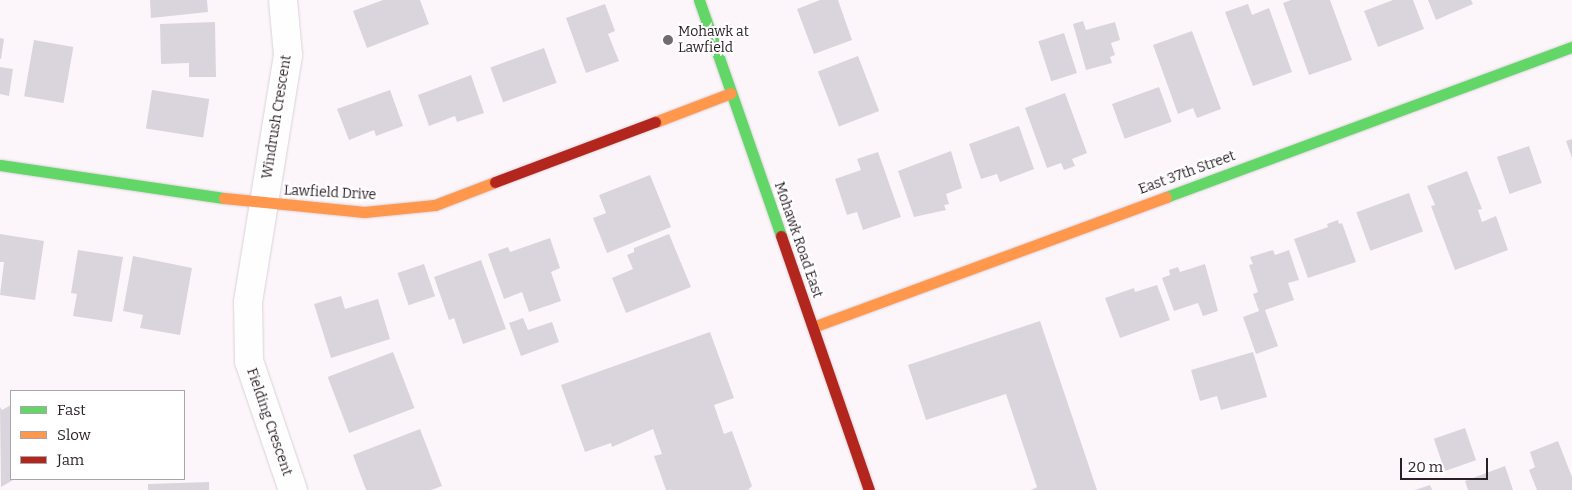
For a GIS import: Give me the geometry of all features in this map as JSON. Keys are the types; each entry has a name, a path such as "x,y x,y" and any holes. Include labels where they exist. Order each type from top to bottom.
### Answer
{"street":[{"name":"Windrush Crescent","path":"263,204 288,56 283,0"},
{"name":"Mohawk Road East","path":"699,0 869,490"},
{"name":"East 37th Street","path":"813,328 1572,47"},
{"name":"Lawfield Drive","path":"0,165 263,204 364,212 435,205 731,92"},
{"name":"Fielding Crescent","path":"263,204 248,302 249,361 292,490"}],"building":[{"path":"150,0 207,0 208,12 151,18"},
{"path":"383,0 420,0 429,24 367,48 353,11"},
{"path":"820,0 838,0 852,40 814,54 797,9"},
{"path":"1291,0 1330,0 1352,60 1309,75 1283,3"},
{"path":"1393,0 1413,0 1424,29 1378,47 1364,11"},
{"path":"1428,0 1471,0 1473,4 1436,20"},
{"path":"605,4 615,31 608,34 619,61 586,73 566,18"},
{"path":"1248,4 1252,15 1269,8 1292,72 1253,86 1225,12"},
{"path":"1083,21 1086,30 1115,22 1120,40 1111,43 1115,55 1110,57 1112,63 1086,70 1073,24"},
{"path":"215,22 216,77 189,77 189,63 161,64 160,24"},
{"path":"1192,31 1221,109 1197,118 1193,108 1178,114 1153,45"},
{"path":"1064,33 1077,73 1051,81 1038,41"},
{"path":"0,38 4,39 1,59 0,59"},
{"path":"34,40 73,47 63,103 24,96"},
{"path":"544,48 557,83 503,102 490,67"},
{"path":"858,56 879,111 839,126 818,71"},
{"path":"0,67 13,69 9,96 0,94"},
{"path":"471,75 484,113 457,122 455,116 429,126 418,95"},
{"path":"1159,87 1172,122 1125,139 1112,104"},
{"path":"152,90 209,99 203,138 146,129"},
{"path":"390,90 403,126 376,136 374,130 349,140 337,109"},
{"path":"1065,93 1087,153 1072,159 1075,166 1064,170 1061,163 1047,168 1025,108"},
{"path":"1019,126 1034,169 1000,182 997,174 981,179 969,144"},
{"path":"1572,139 1572,158 1566,141"},
{"path":"1529,146 1542,183 1510,194 1497,157"},
{"path":"951,151 962,188 946,194 949,204 944,205 946,210 914,217 898,171"},
{"path":"878,152 901,217 863,230 857,212 847,215 835,179 861,170 857,159"},
{"path":"1467,171 1482,209 1478,210 1482,222 1496,216 1508,250 1455,270 1431,206 1435,205 1427,186"},
{"path":"650,175 671,227 607,253 593,218 606,213 599,195"},
{"path":"1409,193 1423,232 1370,251 1356,212"},
{"path":"1338,220 1339,224 1342,223 1356,262 1308,278 1294,239 1328,227 1327,224"},
{"path":"0,234 44,241 35,300 0,295 4,262 0,262"},
{"path":"669,234 691,287 626,313 612,278 633,269 627,255 634,252 634,248"},
{"path":"550,238 560,268 551,272 561,301 529,312 522,292 504,299 488,254 508,247 510,252"},
{"path":"78,250 123,257 112,322 73,316 77,294 71,293"},
{"path":"1273,250 1275,255 1289,250 1299,280 1288,283 1294,300 1265,310 1278,346 1256,354 1243,317 1259,311 1253,294 1258,292 1249,265 1253,264 1250,257"},
{"path":"133,256 192,268 180,335 140,328 143,315 123,311"},
{"path":"481,260 506,329 463,344 454,318 449,320 434,277"},
{"path":"424,264 435,296 409,305 398,273"},
{"path":"1205,264 1218,311 1203,316 1198,303 1174,311 1162,278 1170,275 1169,270 1178,267 1180,272"},
{"path":"1157,285 1170,320 1120,338 1105,298 1134,288 1135,292"},
{"path":"341,296 345,309 378,299 390,339 331,358 314,304"},
{"path":"523,318 528,330 552,322 559,342 521,356 509,323"},
{"path":"1040,321 1097,490 1031,490 1037,487 1006,394 926,420 908,365"},
{"path":"710,332 734,398 714,405 724,434 732,431 752,486 748,490 666,490 654,456 662,454 653,429 612,447 611,443 585,452 561,385"},
{"path":"393,352 415,408 349,433 328,377"},
{"path":"1253,352 1267,397 1221,410 1217,396 1200,401 1191,370"},
{"path":"10,406 10,480 13,480 1,487 0,407 2,410"},
{"path":"1465,428 1476,460 1445,471 1434,439"},
{"path":"420,429 442,486 431,490 366,490 353,455"},
{"path":"1558,441 1572,477 1572,490 1537,490 1529,470 1535,467 1530,452"},
{"path":"1505,466 1513,490 1468,490 1465,481"},
{"path":"209,482 209,490 148,490 148,484"},
{"path":"1430,485 1432,490 1415,490"}],"traffic: fast":[{"path":"699,0 781,236"},
{"path":"1166,197 1572,47"},
{"path":"0,165 224,198"}],"traffic: slow":[{"path":"655,122 731,93"},
{"path":"224,198 364,212 435,205 495,182"},
{"path":"813,327 1166,197"}],"traffic: jam":[{"path":"495,182 655,122"},
{"path":"781,236 869,490"}],"place":[{"name":"Mohawk at Lawfield","path":"668,40"}]}
